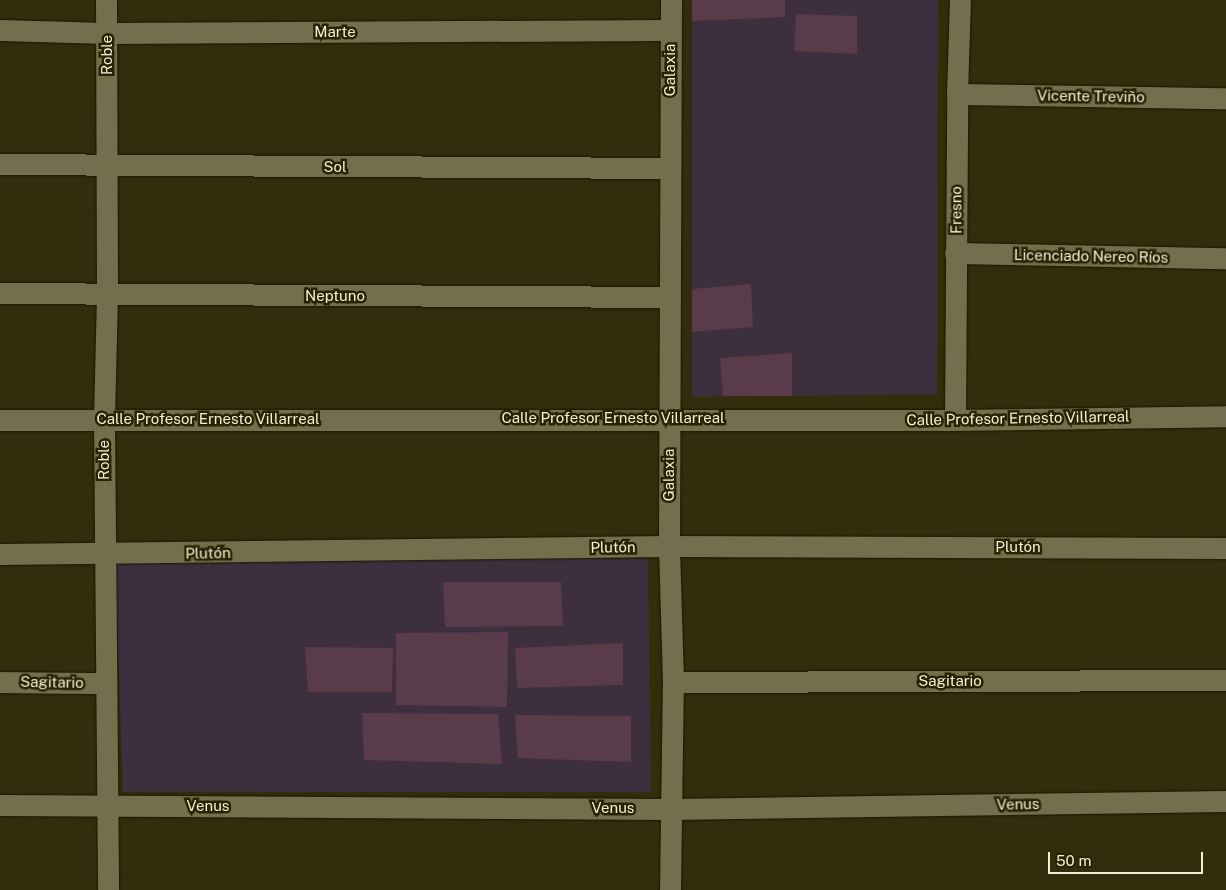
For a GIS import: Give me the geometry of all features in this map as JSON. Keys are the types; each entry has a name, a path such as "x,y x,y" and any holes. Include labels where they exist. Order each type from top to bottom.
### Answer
{"street":[{"name":"Roble","path":"106,0 108,166 104,419 104,682 108,805 108,890"},
{"name":"Galaxia","path":"670,890 673,682 669,546 671,0"},
{"name":"Fresno","path":"955,420 956,94 960,0"},
{"name":"Marte","path":"0,30 107,33 670,30"},
{"name":"Vicente Treviño","path":"956,94 1226,98"},
{"name":"Sol","path":"0,164 670,168"},
{"name":"Licenciado Nereo Ríos","path":"955,253 1226,258"},
{"name":"Neptuno","path":"0,293 670,297"},
{"name":"Calle Profesor Ernesto Villarreal","path":"0,420 669,418 955,420 1226,416"},
{"name":"Plutón","path":"0,554 669,546 1226,548"},
{"name":"Sagitario","path":"673,682 1226,680"},
{"name":"Sagitario","path":"0,682 104,682"},
{"name":"Venus","path":"0,805 671,809 1226,800"}],"shaded area":[{"path":"692,0 938,0 937,394 692,397"},
{"path":"115,559 648,559 651,792 123,792"}],"building":[{"path":"692,0 785,0 785,17 692,21"},
{"path":"796,14 857,16 857,54 794,51"},
{"path":"751,284 753,327 692,332 692,289"},
{"path":"792,353 792,396 723,396 720,358"},
{"path":"443,582 561,582 563,626 445,627"},
{"path":"508,632 507,707 396,705 396,633"},
{"path":"623,643 623,685 517,688 515,648"},
{"path":"305,647 393,648 392,692 308,692"},
{"path":"362,713 498,714 502,764 364,760"},
{"path":"515,715 631,716 631,762 518,758"}]}
